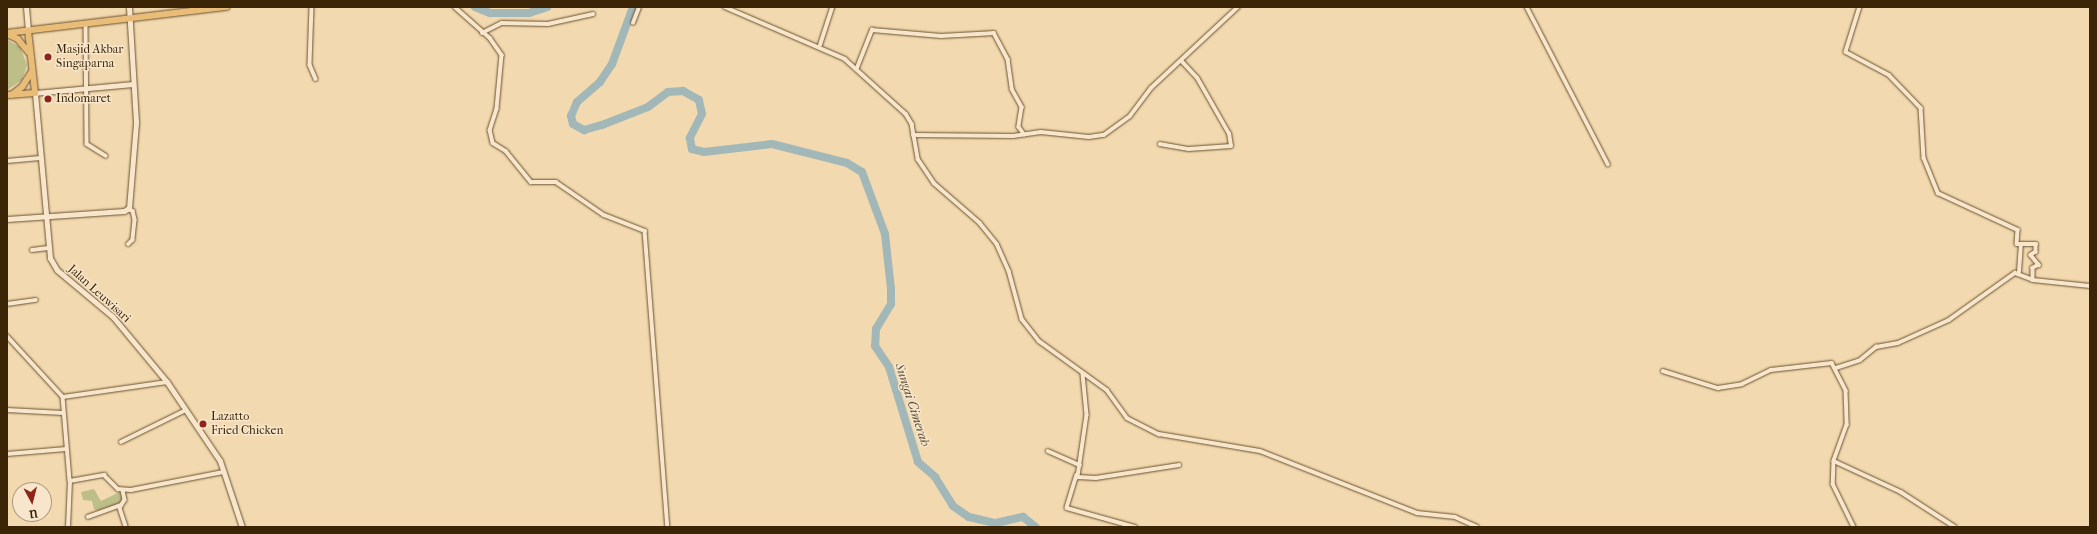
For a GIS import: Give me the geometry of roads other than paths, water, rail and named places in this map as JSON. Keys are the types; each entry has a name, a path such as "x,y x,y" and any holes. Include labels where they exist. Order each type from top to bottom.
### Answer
{"main road":[{"path":"26,7 31,72 35,93"},
{"path":"7,219 128,209 136,142 129,7"},
{"path":"7,34 226,7"},
{"path":"29,45 33,36 44,29"},
{"path":"7,34 18,39 30,52"},
{"path":"9,95 22,87 31,72"},
{"path":"9,95 133,84"},
{"name":"Jalan Leuwisari","path":"35,93 48,248 57,270 113,317 167,382 225,472 242,527"}],"street":[{"path":"312,7 310,65 316,79"},
{"path":"455,7 492,41 503,62 490,130 492,142 506,151 531,182 556,182 604,215 645,230 656,339 668,527"},
{"path":"633,23 639,7"},
{"path":"725,7 820,45 857,68 906,114 918,159 934,183 980,223 997,244 1009,271 1022,319 1038,341 1107,390 1127,418 1159,434 1260,451 1417,513 1456,517 1477,527"},
{"path":"820,45 832,7"},
{"path":"913,136 1024,134 1104,135 1130,116 1151,88 1182,62 1238,7"},
{"path":"1527,7 1608,164"},
{"path":"1860,7 1846,52 1889,75 1921,108 1924,158 1938,193 2018,230 2015,240 2021,245 2036,245 2036,252 2031,255 2039,264 2032,268 2033,280"},
{"path":"482,33 502,23 548,24 593,14"},
{"path":"86,24 84,88 87,144 106,156"},
{"path":"857,68 872,30 940,36 994,32 1008,58 1012,89 1022,108 1019,127 1024,134"},
{"path":"1160,144 1189,149 1232,146 1229,134 1197,78 1182,62"},
{"path":"7,162 40,158"},
{"path":"128,209 133,211 135,220 133,240 129,244"},
{"path":"2019,272 2021,245"},
{"path":"32,250 48,248"},
{"path":"2019,272 2033,280 2090,286"},
{"path":"1836,368 1860,360 1876,347 1898,343 1949,320 2019,272"},
{"path":"7,304 36,300"},
{"path":"7,336 63,397 63,414 70,481 68,527"},
{"path":"1663,371 1718,388 1742,384 1771,370 1794,365 1828,362 1836,368 1846,391 1847,426 1834,461 1833,484 1854,527"},
{"path":"1083,374 1086,415 1080,465 1067,508 1135,527"},
{"path":"63,397 167,382"},
{"path":"7,410 63,414"},
{"path":"120,442 186,410"},
{"path":"7,454 66,449"},
{"path":"1048,451 1080,465"},
{"path":"1834,461 1901,492 1955,527"},
{"path":"1078,474 1080,478 1096,478 1179,465"},
{"path":"123,490 225,472"},
{"path":"70,481 104,475 123,490 125,500 121,505 88,517"},
{"path":"121,505 126,527"}],"waterway":[{"name":"Sungai Cimerah","path":"475,7 490,13 529,13 547,7"},
{"name":"Sungai Cimerah","path":"633,7 612,64 600,82 577,102 571,116 573,124 584,130 602,125 648,107 668,92 683,91 699,100 702,114 690,138 692,149 704,152 772,144 847,163 862,172 885,234 891,289 891,304 876,329 875,346 889,367 918,462 935,477 953,506 969,517 996,523 1023,517 1036,527"}],"place":[{"name":"Masjid Akbar Singaparna","path":"48,57"},
{"name":"Indomaret","path":"48,99"},
{"name":"Lazatto Fried Chicken","path":"203,424"}]}
